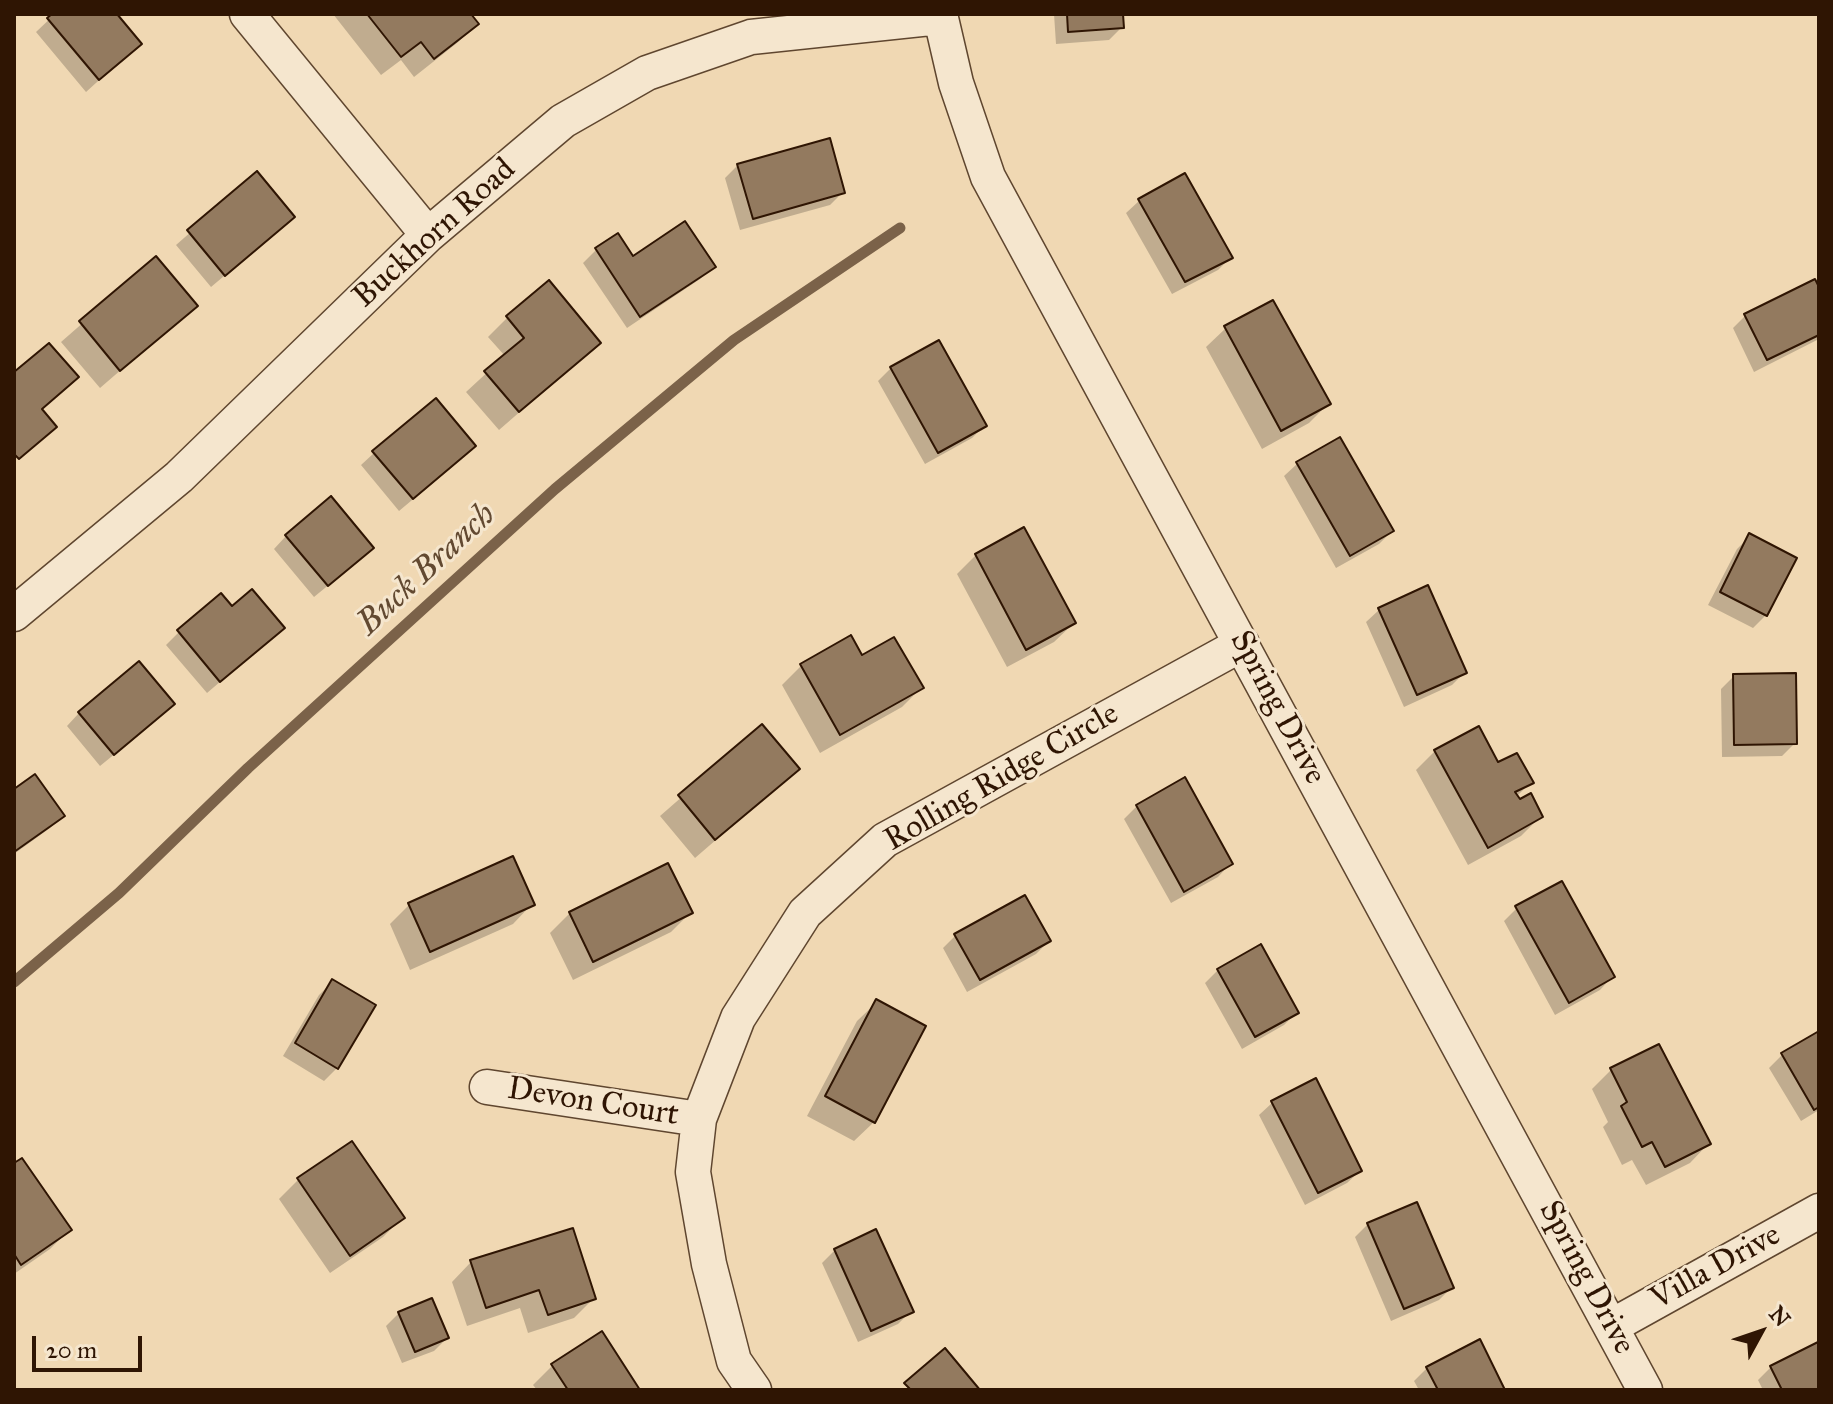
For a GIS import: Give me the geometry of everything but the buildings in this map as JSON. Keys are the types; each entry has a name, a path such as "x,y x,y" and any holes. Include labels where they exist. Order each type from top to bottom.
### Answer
{"street":[{"path":"247,14 428,235"},
{"name":"Buckhorn Road","path":"14,614 179,477 428,235 563,121 647,73 751,37 940,16"},
{"name":"Spring Drive","path":"940,16 956,83 988,177 1645,1390"},
{"name":"Rolling Ridge Circle","path":"754,1390 734,1361 709,1264 693,1172 699,1119 738,1018 805,913 885,840 1242,644"},
{"name":"Devon Court","path":"487,1087 699,1119"},
{"name":"Villa Drive","path":"1612,1326 1819,1211"}],"waterway":[{"name":"Buck Branch","path":"14,982 119,893 248,768 555,489 734,340 900,228"}]}
